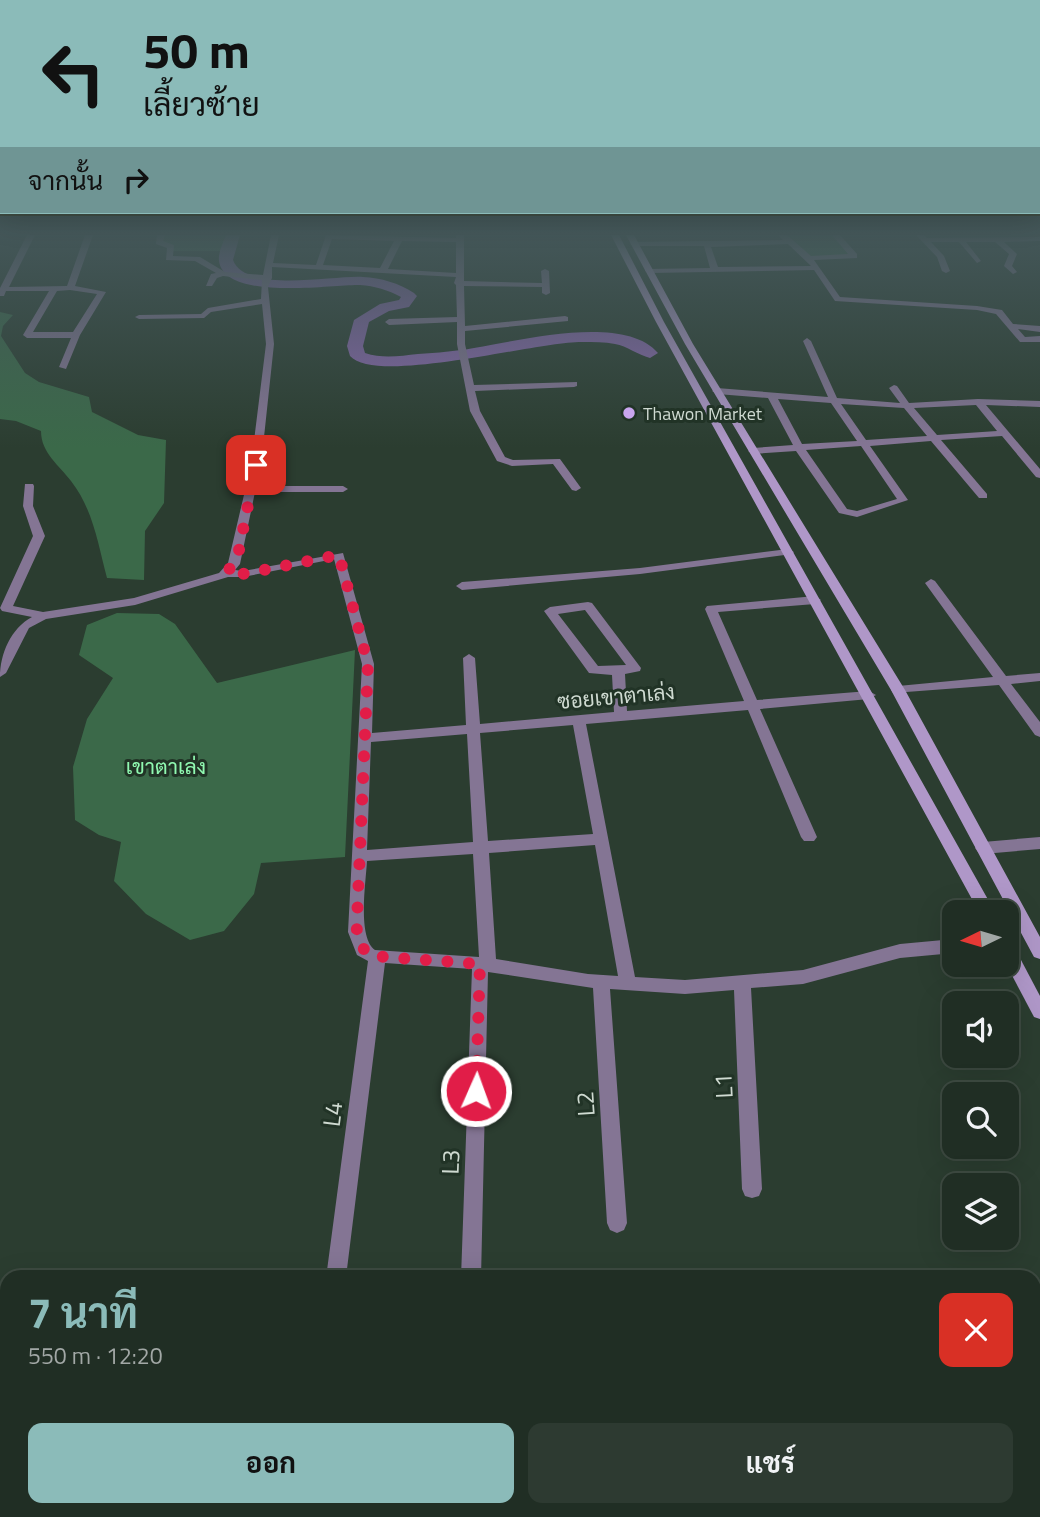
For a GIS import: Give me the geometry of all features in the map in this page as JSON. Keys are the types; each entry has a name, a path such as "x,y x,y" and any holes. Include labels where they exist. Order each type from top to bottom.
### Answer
{"main road":[{"path":"651,306 980,900"},
{"path":"669,306 717,391 898,690 1040,952"},
{"path":"1019,972 1040,1012"}],"street":[{"path":"44,306 27,335 76,335"},
{"path":"63,367 76,335 94,306"},
{"path":"139,317 204,316 208,310 238,306"},
{"path":"227,573 238,555 251,489 270,344 266,306"},
{"path":"460,306 461,344 475,411 501,459 512,463 556,461 576,488"},
{"path":"943,306 999,312 1023,340 1040,339"},
{"path":"389,322 461,319"},
{"path":"462,330 565,319"},
{"path":"1010,326 1040,329"},
{"path":"771,394 799,448 843,511 857,514 904,500 834,401 807,341"},
{"path":"469,388 574,384"},
{"path":"894,388 906,406 983,496"},
{"path":"717,391 906,406 978,402 1040,404"},
{"path":"978,402 1040,475"},
{"path":"753,451 1004,433"},
{"path":"29,486 28,506 40,536 3,608 43,617"},
{"path":"251,489 343,489"},
{"path":"462,586 640,571 788,552"},
{"path":"0,673 23,626 43,617 135,601 227,573 243,574 339,555 368,664 367,738 356,932 363,950 377,957 484,964 628,985 685,986 803,977 900,951 942,947"},
{"path":"931,583 1040,732"},
{"path":"809,837 711,609 816,600"},
{"path":"588,606 635,667 618,671 594,670 550,611 588,606"},
{"name":"L3","path":"469,658 484,964 471,1270"},
{"path":"618,671 621,716"},
{"path":"898,690 1040,677"},
{"name":"ซอยเขาตาเล่ง","path":"367,738 869,695"},
{"path":"579,720 628,985"},
{"path":"360,856 601,839"},
{"path":"983,848 1040,843"},
{"name":"L4","path":"337,1270 377,957"},
{"name":"L1","path":"742,981 752,1189"},
{"name":"L2","path":"601,982 617,1223"}],"green space":[{"path":"0,312 13,315 3,326 1,336 25,373 39,382 89,397 92,412 138,435 166,440 164,503 145,531 144,580 107,578 85,503 47,452 41,431 16,421 0,419"},
{"name":"เขาตาเล่ง","path":"117,613 159,614 175,624 217,683 355,650 345,857 261,863 254,894 224,931 190,940 146,914 114,881 121,842 99,835 75,820 73,767 87,719 113,678 79,655 87,625"}],"waterway":[{"path":"393,306 385,307 362,320 355,346 358,356 377,363 461,355 550,339 581,337 620,339 650,353"}],"place":[{"name":"Thawon Market","path":"629,413"}],"route":[{"path":"256,465 238,555 227,573 243,574 339,555 368,664 367,738 356,932 363,950 372,956 430,958 480,964 476,1091"}]}
